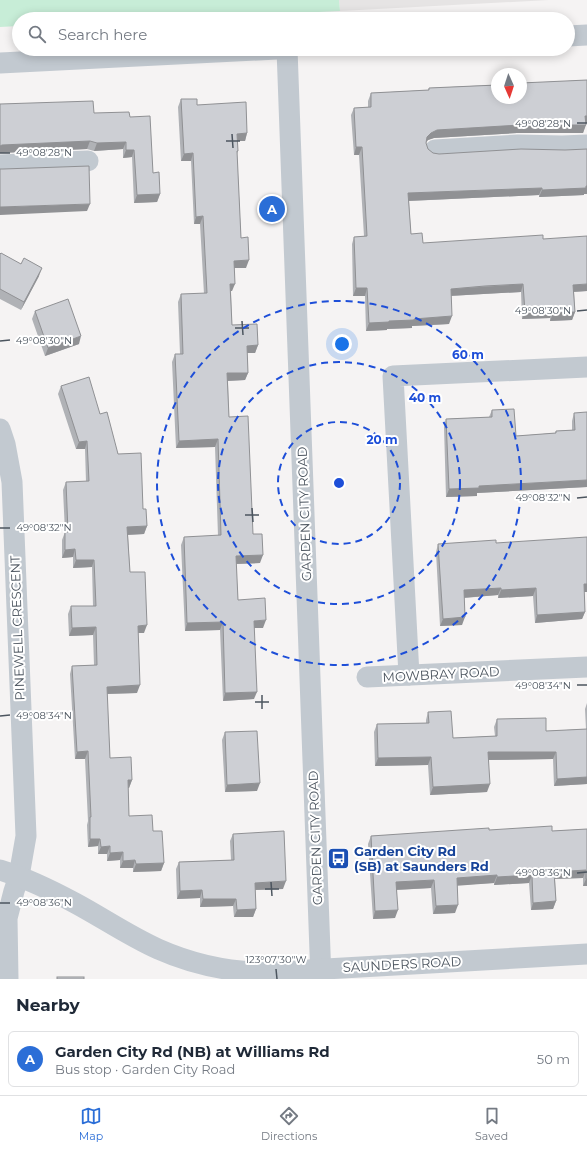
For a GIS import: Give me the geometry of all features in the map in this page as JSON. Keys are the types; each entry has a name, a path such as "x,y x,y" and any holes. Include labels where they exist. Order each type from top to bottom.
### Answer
{"street":[{"path":"575,36 587,35"},
{"path":"0,63 138,56"},
{"name":"GARDEN CITY ROAD","path":"287,56 320,974"},
{"path":"435,150 518,145 587,145"},
{"path":"0,165 88,162"},
{"path":"409,675 393,376 587,367"},
{"name":"PINEWELL CRESCENT","path":"0,429 9,462 12,498 26,836 10,873 12,898 7,918 8,979"},
{"name":"MOWBRAY ROAD","path":"367,677 587,667"},
{"name":"SAUNDERS ROAD","path":"10,873 76,903 126,933 157,949 189,960 244,971 320,974 587,954"}],"shaded area":[{"path":"339,0 549,0 340,11"}],"green space":[{"path":"0,0 339,0 340,11 12,12 12,26 0,27"}],"building":[{"path":"587,80 586,125 520,125 437,130 427,137 426,143 428,149 433,153 439,154 521,149 587,149 586,188 542,190 542,188 408,193 411,234 422,233 423,243 543,235 543,239 587,236 587,284 573,285 575,312 553,313 552,310 525,312 523,284 485,286 451,289 452,316 369,323 367,288 356,288 354,237 367,236 362,147 356,147 354,108 371,107 371,93 429,90 429,88 491,85 491,104 527,104 527,83"},
{"path":"181,99 197,99 197,105 246,102 247,133 237,134 237,151 241,238 248,237 249,260 234,261 235,284 230,284 232,325 257,324 258,345 247,346 248,373 227,373 229,417 248,416 253,534 262,534 263,555 236,556 238,600 265,598 266,620 254,621 257,692 225,693 223,622 187,623 184,537 221,535 218,439 179,441 175,354 183,354 181,294 207,293 203,216 196,217 193,153 184,154"},
{"path":"93,101 94,113 129,112 130,117 150,116 153,173 159,172 160,194 137,195 134,150 126,150 126,142 97,143 90,141 0,146 0,104"},
{"path":"89,166 90,204 0,207 0,169"},
{"path":"1,253 21,264 24,258 42,268 24,302 0,289"},
{"path":"68,299 81,336 48,348 35,311"},
{"path":"89,377 100,414 107,412 118,454 141,453 143,509 146,509 147,526 127,527 130,572 145,572 147,625 138,626 140,685 107,687 110,758 131,757 132,780 128,780 129,816 152,815 153,831 162,831 164,863 136,864 135,860 123,861 123,852 110,853 110,846 101,847 100,839 90,839 91,817 88,751 77,752 72,666 97,665 96,627 72,628 71,606 96,606 94,560 76,560 75,549 65,550 65,532 68,532 66,482 89,481 87,441 79,442 61,386"},
{"path":"514,409 516,436 575,430 574,413 587,412 587,480 449,489 446,419 492,417 492,410"},
{"path":"587,537 587,584 584,584 585,612 537,615 536,588 501,590 501,588 464,590 465,617 443,619 438,544 496,540 496,543"},
{"path":"451,711 453,738 497,736 497,719 546,718 546,731 587,729 587,777 557,779 556,752 488,752 490,784 433,787 431,757 378,758 377,724 429,723 428,712"},
{"path":"257,731 260,783 227,785 225,732"},
{"path":"552,826 552,831 587,829 587,879 586,870 554,872 556,901 533,903 532,875 497,877 497,875 457,878 458,905 436,906 434,880 396,882 398,910 375,911 371,836 489,828 489,830"},
{"path":"284,831 286,881 255,883 256,909 237,910 236,899 203,899 202,890 180,891 179,862 234,860 233,834"},
{"path":"57,977 84,977 84,979 57,979"}],"place":[{"name":"Garden City Rd (NB) at Williams Rd","path":"272,209"},
{"name":"Garden City Rd (SB) at Saunders Rd","path":"338,858"}]}
